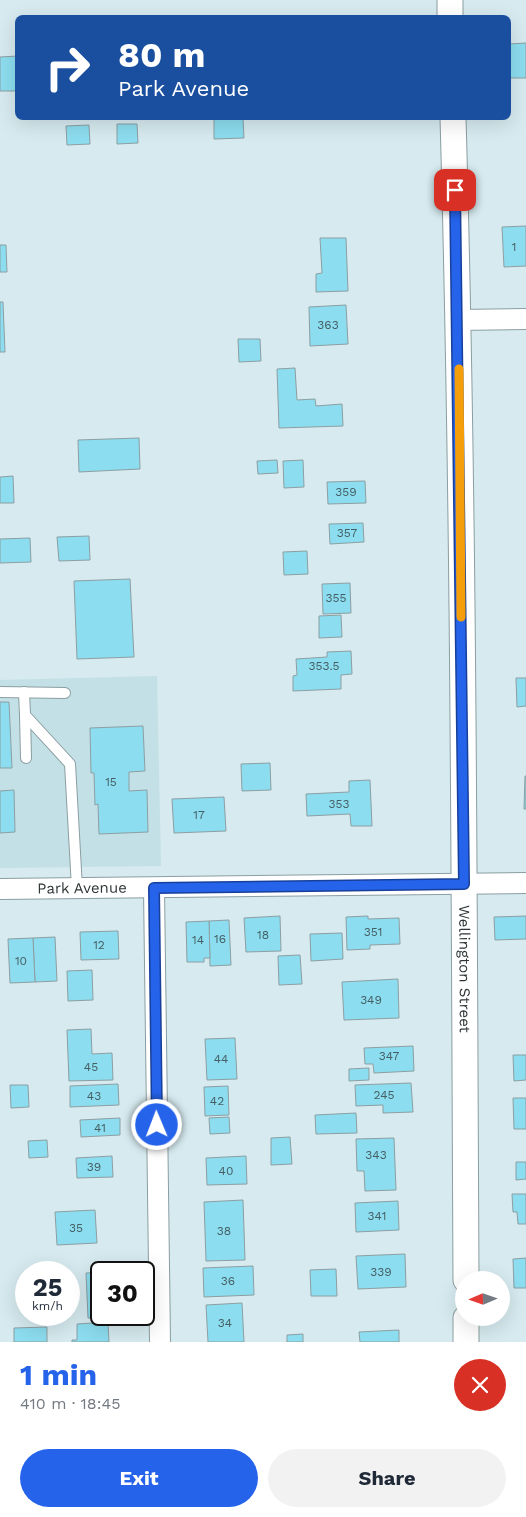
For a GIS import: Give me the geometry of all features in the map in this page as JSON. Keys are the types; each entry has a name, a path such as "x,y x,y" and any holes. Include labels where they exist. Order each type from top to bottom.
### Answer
{"street":[{"path":"450,0 450,15"},
{"name":"Wellington Street","path":"453,120 458,320 466,1271"},
{"path":"458,320 526,319"},
{"name":"Park Avenue","path":"0,889 526,883"},
{"path":"154,888 160,1342"},
{"path":"466,1326 466,1342"}],"lane":[{"path":"0,692 65,693"},
{"path":"24,692 26,758"},
{"path":"25,715 70,764 77,888"}],"shaded area":[{"path":"157,676 161,866 0,868 0,680"}],"building":[{"path":"526,43 526,78 511,78 511,44"},
{"path":"15,56 15,91 0,91 0,57"},
{"path":"214,120 243,120 244,138 214,139"},
{"path":"117,124 137,124 138,143 117,144"},
{"path":"89,125 90,144 67,145 66,126"},
{"path":"526,226 526,266 504,267 502,227"},
{"path":"320,238 346,238 348,291 316,292 316,274 322,273"},
{"path":"0,245 6,245 7,272 0,272"},
{"path":"0,302 3,302 5,352 0,352"},
{"path":"346,305 348,344 310,346 309,307"},
{"path":"238,339 260,339 261,361 239,362"},
{"path":"295,368 297,400 315,399 316,406 342,404 343,426 279,428 277,369"},
{"path":"139,438 140,469 79,472 78,440"},
{"path":"277,460 278,473 258,474 257,461"},
{"path":"303,460 304,487 284,488 283,461"},
{"path":"13,476 14,503 0,503 0,477"},
{"path":"365,481 366,503 328,504 327,482"},
{"path":"363,523 364,542 330,544 329,524"},
{"path":"89,536 90,560 59,561 57,537"},
{"path":"30,538 31,562 0,563 0,539"},
{"path":"307,551 308,574 284,575 283,552"},
{"path":"130,579 134,657 77,659 74,581"},
{"path":"350,583 351,613 323,614 322,584"},
{"path":"341,615 342,637 319,638 319,616"},
{"path":"351,651 352,674 341,675 341,689 293,691 293,676 297,675 296,659 327,657 327,652"},
{"path":"516,678 526,678 526,706 517,707"},
{"path":"0,702 9,702 12,768 0,768"},
{"path":"143,726 145,771 129,772 129,791 147,790 148,832 99,834 98,804 95,805 94,773 91,773 90,728"},
{"path":"270,763 271,790 242,791 241,764"},
{"path":"525,776 526,809 524,809"},
{"path":"370,780 372,826 351,826 350,814 307,816 306,794 349,792 349,781"},
{"path":"14,790 15,832 0,833 0,791"},
{"path":"224,797 226,831 174,833 172,799"},
{"path":"280,916 281,951 246,952 244,918"},
{"path":"368,916 368,919 399,918 400,944 370,945 370,949 347,950 346,917"},
{"path":"526,916 526,939 495,940 494,917"},
{"path":"229,920 231,965 210,966 209,921"},
{"path":"209,921 210,958 204,958 204,962 187,962 186,922"},
{"path":"118,931 119,959 81,960 80,932"},
{"path":"342,933 343,959 311,961 310,934"},
{"path":"55,937 57,981 35,982 33,938"},
{"path":"33,938 35,982 10,983 8,939"},
{"path":"300,955 302,984 279,985 278,956"},
{"path":"92,970 93,1000 68,1001 67,971"},
{"path":"398,979 399,1018 344,1020 342,982"},
{"path":"91,1029 92,1054 112,1053 113,1080 69,1081 67,1030"},
{"path":"235,1038 237,1079 207,1080 205,1039"},
{"path":"413,1046 414,1071 374,1073 373,1064 365,1064 364,1048"},
{"path":"513,1055 526,1055 526,1080 514,1081"},
{"path":"369,1068 369,1080 349,1081 349,1069"},
{"path":"411,1083 413,1112 383,1113 383,1105 356,1106 355,1085"},
{"path":"118,1084 119,1105 70,1107 70,1086"},
{"path":"10,1085 28,1085 29,1107 11,1108"},
{"path":"228,1086 229,1115 205,1116 204,1087"},
{"path":"513,1098 526,1098 526,1129 514,1129"},
{"path":"356,1113 357,1133 316,1134 315,1115"},
{"path":"229,1117 230,1133 210,1134 209,1118"},
{"path":"120,1118 120,1135 81,1137 80,1120"},
{"path":"290,1137 292,1164 271,1165 271,1138"},
{"path":"394,1138 396,1190 365,1191 364,1171 357,1171 356,1139"},
{"path":"47,1140 48,1157 29,1158 28,1141"},
{"path":"112,1156 113,1177 77,1178 76,1158"},
{"path":"246,1156 247,1184 207,1185 206,1158"},
{"path":"516,1162 526,1162 526,1179 516,1180"},
{"path":"512,1194 526,1194 526,1224 518,1224 517,1212 513,1212"},
{"path":"243,1200 245,1260 206,1261 204,1202"},
{"path":"398,1201 399,1230 356,1232 355,1203"},
{"path":"95,1210 97,1243 57,1245 55,1212"},
{"path":"405,1254 406,1287 358,1289 356,1256"},
{"path":"526,1258 526,1288 514,1288 513,1259"},
{"path":"253,1266 254,1295 204,1297 203,1268"},
{"path":"336,1269 337,1296 311,1296 310,1270"},
{"path":"86,1273 90,1273 90,1318 88,1318"},
{"path":"242,1303 244,1342 208,1342 206,1305"},
{"path":"80,1324 108,1326 109,1342 72,1342 72,1340 77,1340 77,1326 80,1326"},
{"path":"47,1327 47,1342 14,1342 14,1328"},
{"path":"399,1330 399,1342 360,1342 359,1332"},
{"path":"303,1334 303,1342 287,1342 287,1335"}],"slow traffic":[{"path":"459,369 461,617"}],"route":[{"path":"157,1125 154,888 464,884 455,190"}]}
